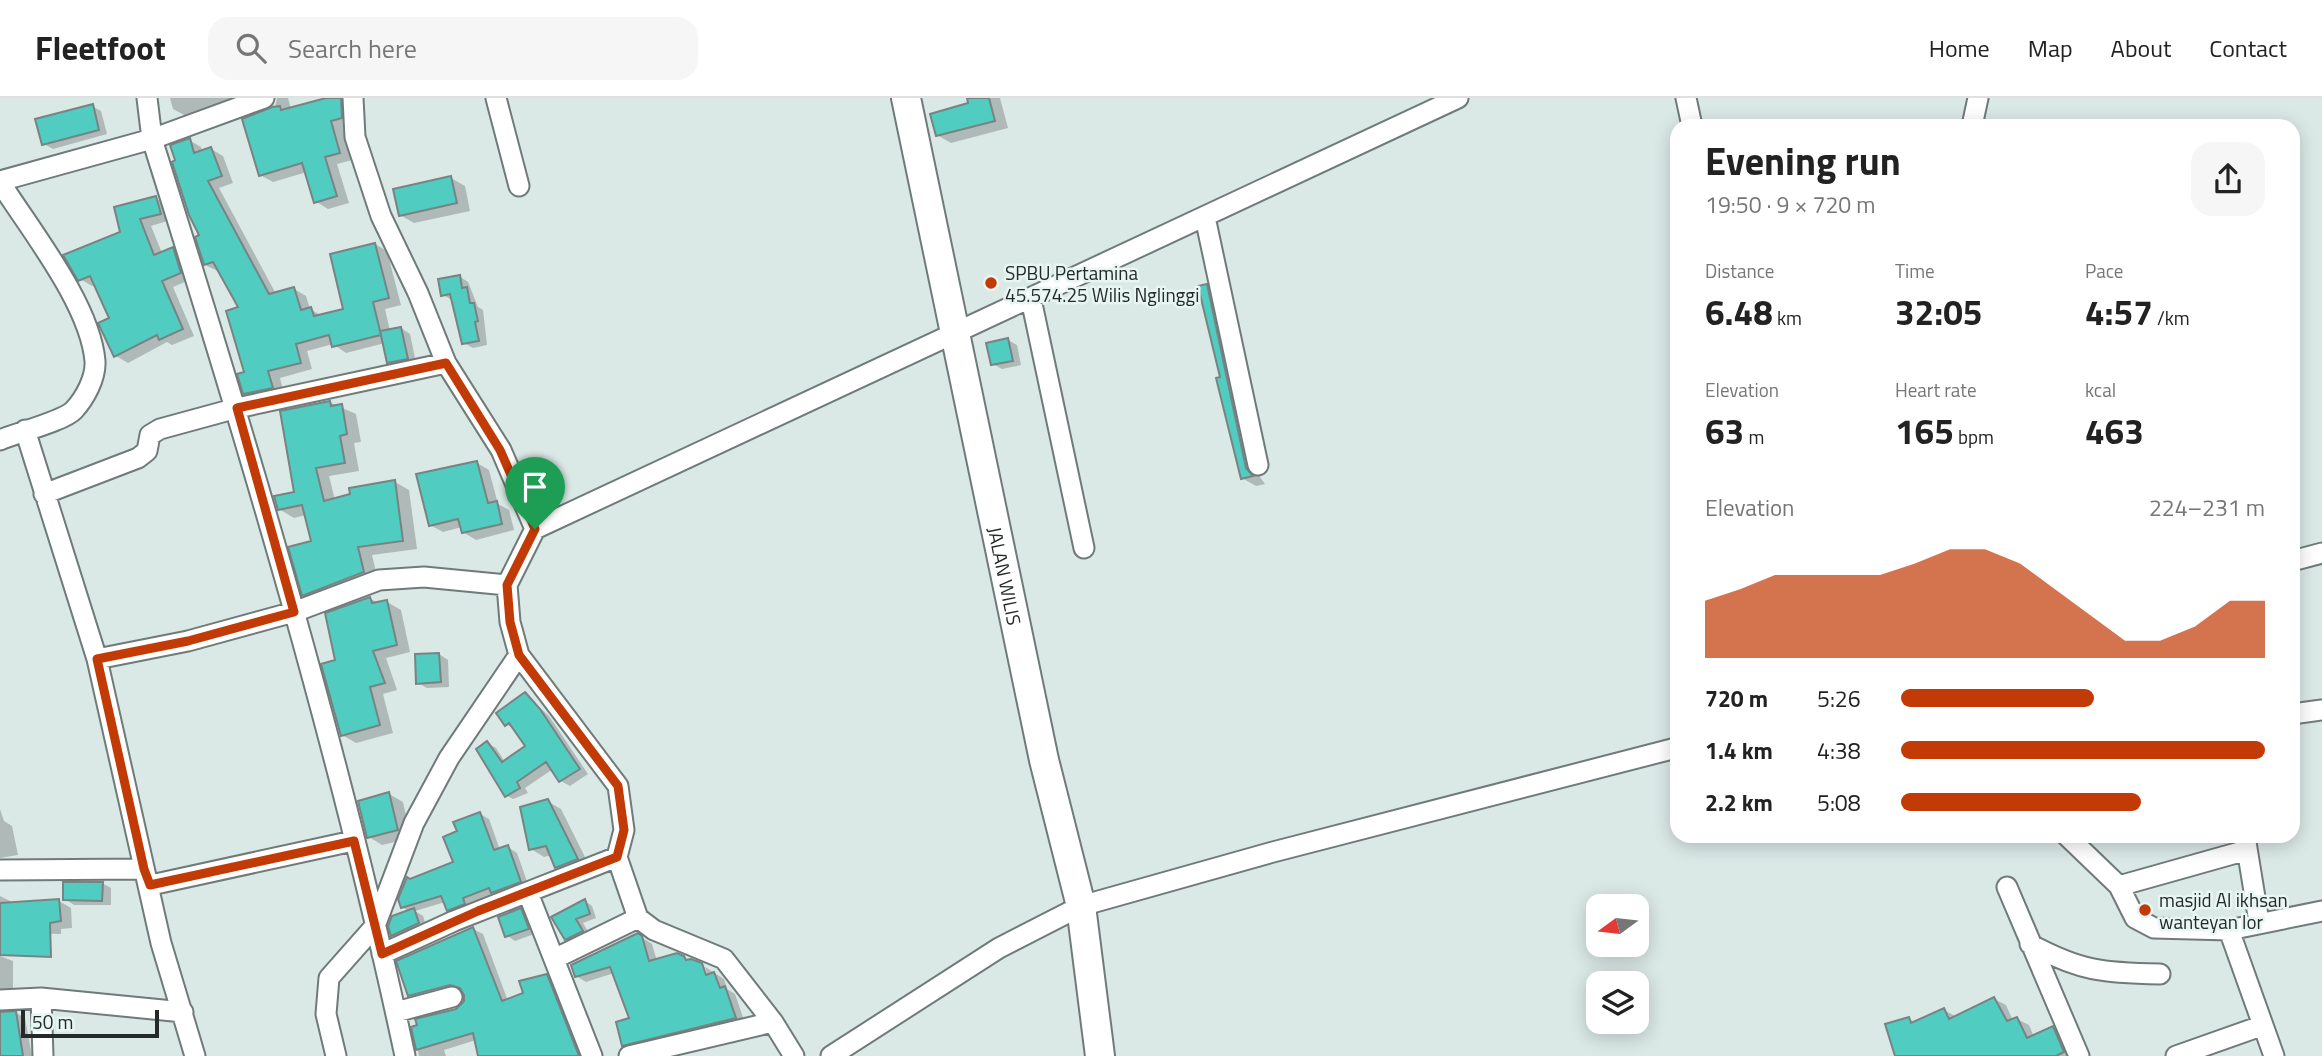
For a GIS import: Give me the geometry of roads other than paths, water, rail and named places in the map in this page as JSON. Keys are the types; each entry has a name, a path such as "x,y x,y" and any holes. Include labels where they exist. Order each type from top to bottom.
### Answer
{"main road":[{"name":"JALAN WILIS","path":"906,98 1044,760 1081,906 1100,1056"}],"street":[{"path":"147,98 152,139 237,408 294,612 354,841 405,1056"},
{"path":"0,440 73,412 90,386 95,364 88,328 73,297 0,181 152,139 264,98"},
{"path":"353,98 355,136 367,181 446,363 500,450 535,529"},
{"path":"496,98 519,186"},
{"path":"794,1056 773,1022 724,959 654,930 638,918 617,857 624,830 618,786 519,655 510,622 507,585 535,529 1458,98"},
{"path":"1686,98 1690,119"},
{"path":"1974,119 1978,98"},
{"path":"1205,216 1258,465"},
{"path":"1031,299 1084,548"},
{"path":"44,494 138,457 147,451 150,435 160,429 237,408 446,363"},
{"path":"25,430 97,659 161,943 195,1056"},
{"path":"2300,559 2322,553"},
{"path":"97,659 188,641 294,612 379,580 424,577 507,585"},
{"path":"336,1056 326,1014 329,978 375,926 414,823 449,758 519,655"},
{"path":"2300,713 2322,710"},
{"path":"831,1056 999,948 1081,906 1273,852 1670,750"},
{"path":"0,870 147,877 354,841"},
{"path":"2074,843 2119,886 2128,908 2144,925 2154,928 2229,930 2322,911"},
{"path":"2119,886 2246,844 2259,922"},
{"path":"382,954 466,916 617,857"},
{"path":"2007,887 2029,944 2079,1056"},
{"path":"528,894 556,958 592,1056"},
{"path":"556,958 638,918"},
{"path":"2229,930 2261,1026 2274,1056"},
{"path":"2029,944 2080,968 2104,973 2160,974"},
{"path":"396,1013 452,997"},
{"path":"0,1000 41,998 183,1012"},
{"path":"41,998 43,1056"},
{"path":"629,1056 773,1022"},
{"path":"2176,1056 2261,1026"}],"place":[{"name":"SPBU Pertamina 45.574.25 Wilis Nglinggi","path":"991,283"},
{"name":"masjid Al ikhsan wanteyan lor","path":"2145,910"}]}
